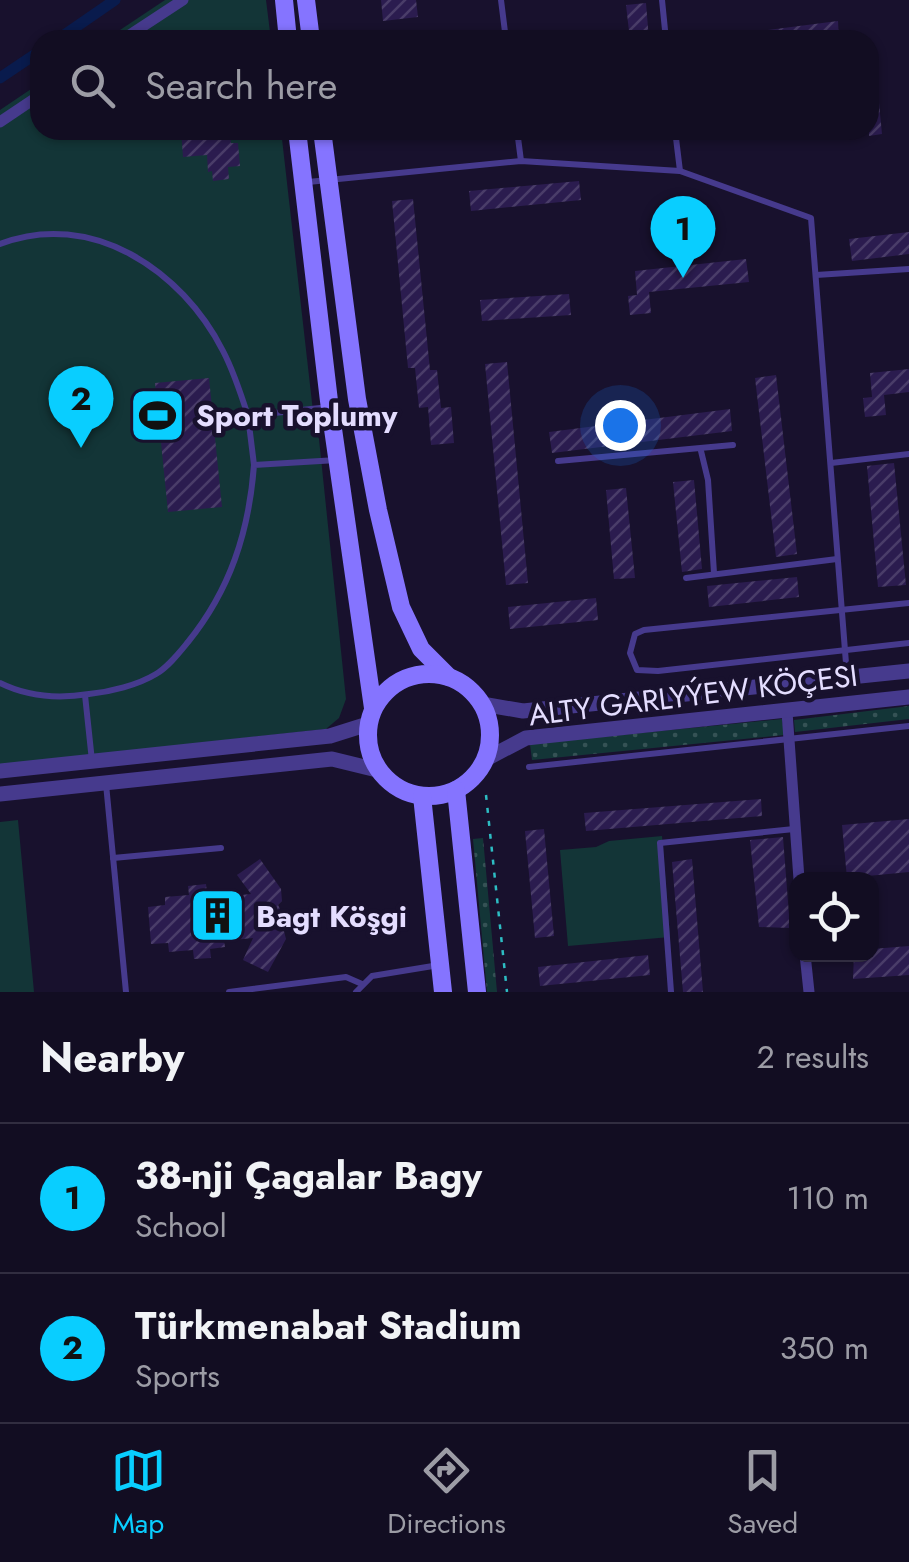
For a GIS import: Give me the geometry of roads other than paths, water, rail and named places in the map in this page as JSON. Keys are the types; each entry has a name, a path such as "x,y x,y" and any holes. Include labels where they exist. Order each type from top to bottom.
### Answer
{"main road":[{"path":"284,0 287,30"},
{"path":"306,0 310,30"},
{"path":"299,140 370,716 370,756 391,785 409,794 430,797 469,782 486,759 489,722 482,704 462,683 448,677 431,674 397,682 370,716"},
{"path":"323,140 357,399 401,607 421,650 448,677"},
{"path":"456,790 477,992"},
{"path":"422,796 443,992"}],"street":[{"path":"137,30 183,0"},
{"path":"0,122 30,102"},
{"name":"ALTY GARLYÝEW KÖÇESI","path":"482,704 535,710 909,671"},
{"name":"ALTY GARLYÝEW KÖÇESI","path":"486,759 526,738 909,697"},
{"path":"787,712 798,872"},
{"path":"0,771 330,736 370,716"},
{"path":"0,794 332,758 377,770"},
{"path":"806,962 809,992"}],"lane":[{"path":"501,0 505,30"},
{"path":"662,0 665,30"},
{"path":"518,140 520,161"},
{"path":"677,140 680,170"},
{"path":"303,182 520,161 680,170 810,218 847,678"},
{"path":"0,244 21,236 55,232 92,237 122,247 164,276 208,325 235,376 248,416 254,465 244,535 228,581 210,616 156,674 70,697 22,694 0,682"},
{"path":"816,274 909,269"},
{"path":"248,416 330,407"},
{"path":"558,461 733,445"},
{"path":"700,450 708,480 714,573"},
{"path":"830,463 909,454"},
{"path":"254,465 338,460"},
{"path":"686,578 838,559"},
{"path":"909,604 644,630 635,634 630,653 637,670 658,672 909,643"},
{"path":"85,695 92,762"},
{"path":"528,767 909,726"},
{"path":"106,783 126,992"},
{"path":"670,992 660,843 795,829"},
{"path":"114,858 221,848"},
{"path":"229,992 346,977 359,988 372,976 440,965"}],"waterway":[{"path":"72,30 115,0"},
{"path":"0,78 30,58"}],"place":[{"name":"38-nji Çagalar Bagy","path":"683,278"},
{"name":"Sport Toplumy","path":"157,415"},
{"name":"Türkmenabat Stadium","path":"81,448"},
{"name":"Bagt Köşgi","path":"217,916"}]}
